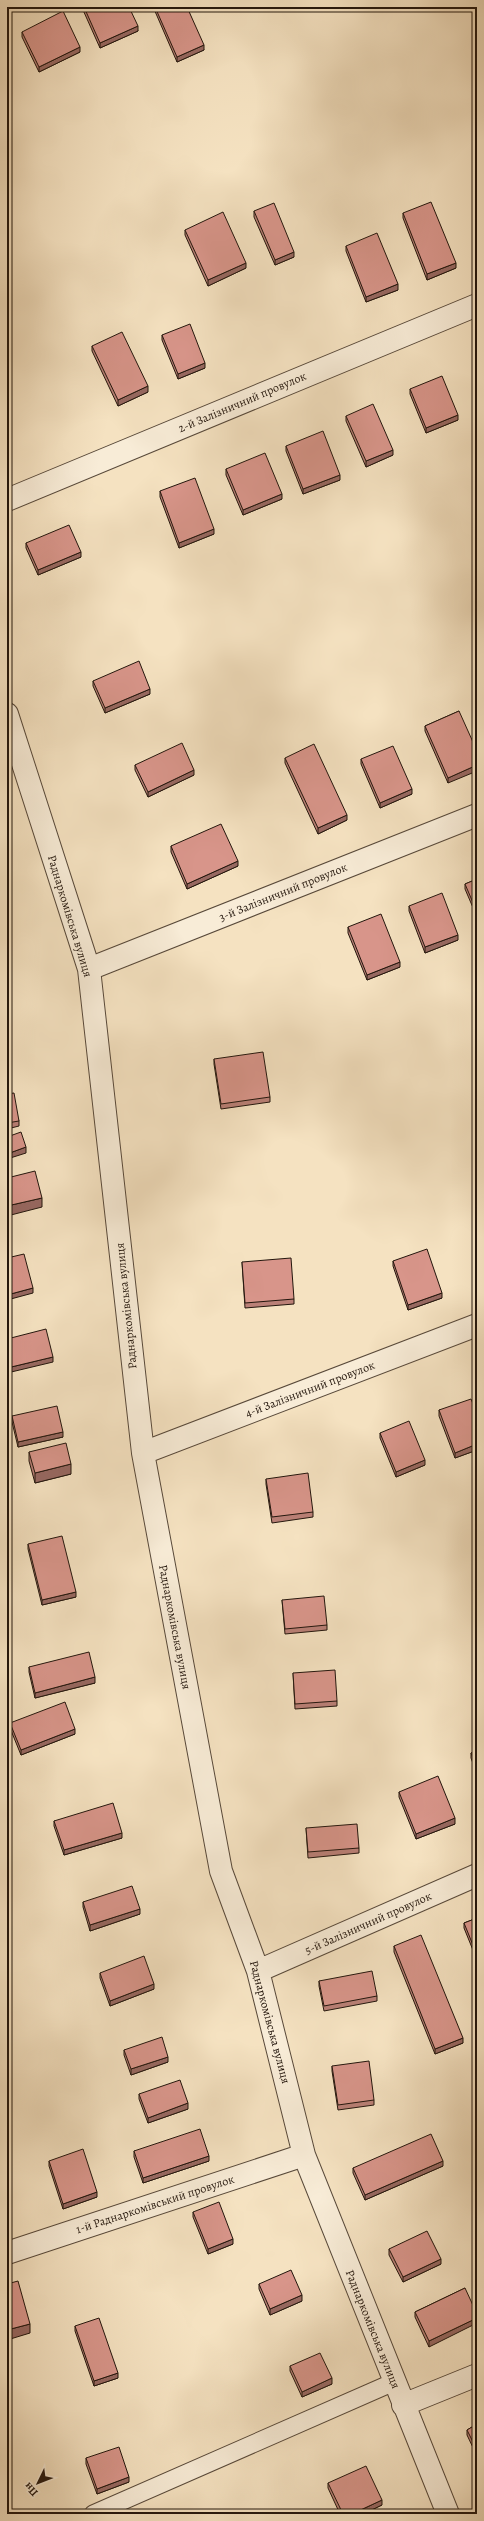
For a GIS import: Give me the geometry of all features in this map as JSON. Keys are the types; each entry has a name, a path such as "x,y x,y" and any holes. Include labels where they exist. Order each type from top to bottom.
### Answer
{"street":[{"name":"2-й Залізничний провулок","path":"7,500 477,305"},
{"name":"Раднаркомівська вулиця","path":"7,714 89,969 143,1453 221,1871 258,1971 304,2155 448,2514"},
{"name":"3-й Залізничний провулок","path":"89,969 477,814"},
{"name":"4-й Залізничний провулок","path":"143,1453 477,1326"},
{"name":"5-й Залізничний провулок","path":"258,1971 477,1875"},
{"name":"1-й Раднаркомівський провулок","path":"7,2253 304,2155"},
{"path":"403,2405 477,2375"}],"lane":[{"path":"93,2514 394,2382"}],"building":[{"path":"84,7 129,7 138,26 100,43"},
{"path":"155,7 187,7 204,45 177,57"},
{"path":"63,11 80,47 39,67 22,32"},
{"path":"431,202 456,263 427,274 403,213"},
{"path":"274,203 294,252 275,260 254,211"},
{"path":"223,212 246,263 208,280 185,230"},
{"path":"377,233 398,284 366,297 346,246"},
{"path":"190,324 205,363 178,374 162,335"},
{"path":"122,332 148,386 118,400 92,346"},
{"path":"477,364 477,376 473,365"},
{"path":"442,376 458,415 426,428 410,389"},
{"path":"373,404 393,450 366,461 346,416"},
{"path":"323,431 340,475 303,489 286,446"},
{"path":"265,453 282,494 243,510 226,469"},
{"path":"195,478 214,529 179,543 160,491"},
{"path":"69,525 81,552 38,570 26,543"},
{"path":"139,661 150,689 105,708 93,681"},
{"path":"459,711 477,751 477,765 448,778 425,726"},
{"path":"182,743 194,770 148,792 135,765"},
{"path":"314,744 347,815 318,828 285,758"},
{"path":"393,746 412,789 380,803 361,759"},
{"path":"221,824 238,861 187,884 171,846"},
{"path":"477,879 477,912 465,884"},
{"path":"442,893 458,935 425,947 409,906"},
{"path":"381,914 400,962 367,975 348,927"},
{"path":"7,1027 11,1042 7,1043"},
{"path":"263,1052 270,1097 221,1104 214,1059"},
{"path":"14,1093 19,1121 7,1123 7,1094"},
{"path":"21,1132 26,1147 7,1154 7,1137"},
{"path":"35,1171 42,1198 7,1206 7,1178"},
{"path":"427,1249 442,1293 408,1305 393,1261"},
{"path":"24,1254 33,1288 7,1295 7,1258"},
{"path":"291,1258 294,1299 245,1303 242,1262"},
{"path":"46,1329 53,1357 7,1368 7,1339"},
{"path":"471,1399 477,1414 477,1444 455,1453 439,1410"},
{"path":"57,1406 63,1432 18,1442 12,1416"},
{"path":"409,1421 425,1460 396,1472 380,1433"},
{"path":"66,1443 71,1464 35,1473 29,1452"},
{"path":"308,1473 313,1512 272,1517 266,1479"},
{"path":"62,1536 76,1592 42,1600 28,1544"},
{"path":"324,1596 327,1625 285,1629 282,1600"},
{"path":"89,1652 95,1677 35,1693 29,1667"},
{"path":"335,1670 337,1701 295,1704 293,1673"},
{"path":"65,1702 75,1729 21,1750 10,1723"},
{"path":"477,1750 477,1769 471,1753"},
{"path":"438,1776 455,1818 416,1834 399,1792"},
{"path":"113,1803 122,1833 64,1850 54,1821"},
{"path":"357,1824 359,1848 308,1852 306,1828"},
{"path":"132,1886 140,1909 90,1925 83,1902"},
{"path":"477,1918 477,1955 464,1923"},
{"path":"421,1935 463,2038 435,2049 394,1946"},
{"path":"144,1956 154,1984 110,2001 100,1973"},
{"path":"372,1971 377,1996 324,2006 319,1981"},
{"path":"162,2037 168,2057 131,2069 124,2050"},
{"path":"369,2061 374,2100 338,2105 332,2066"},
{"path":"180,2080 188,2103 148,2118 139,2094"},
{"path":"200,2129 209,2156 143,2178 134,2151"},
{"path":"431,2134 443,2161 365,2195 353,2168"},
{"path":"83,2149 97,2192 63,2204 49,2161"},
{"path":"219,2202 233,2239 208,2249 193,2212"},
{"path":"427,2231 441,2259 403,2277 389,2249"},
{"path":"291,2270 302,2295 270,2309 259,2284"},
{"path":"18,2281 30,2324 7,2330 7,2284"},
{"path":"465,2288 477,2314 477,2318 429,2341 415,2312"},
{"path":"99,2318 118,2373 94,2381 75,2326"},
{"path":"320,2353 332,2378 302,2392 290,2366"},
{"path":"477,2424 477,2450 467,2430"},
{"path":"119,2447 129,2477 97,2489 86,2458"},
{"path":"366,2466 382,2500 352,2514 343,2514 328,2483"}]}
